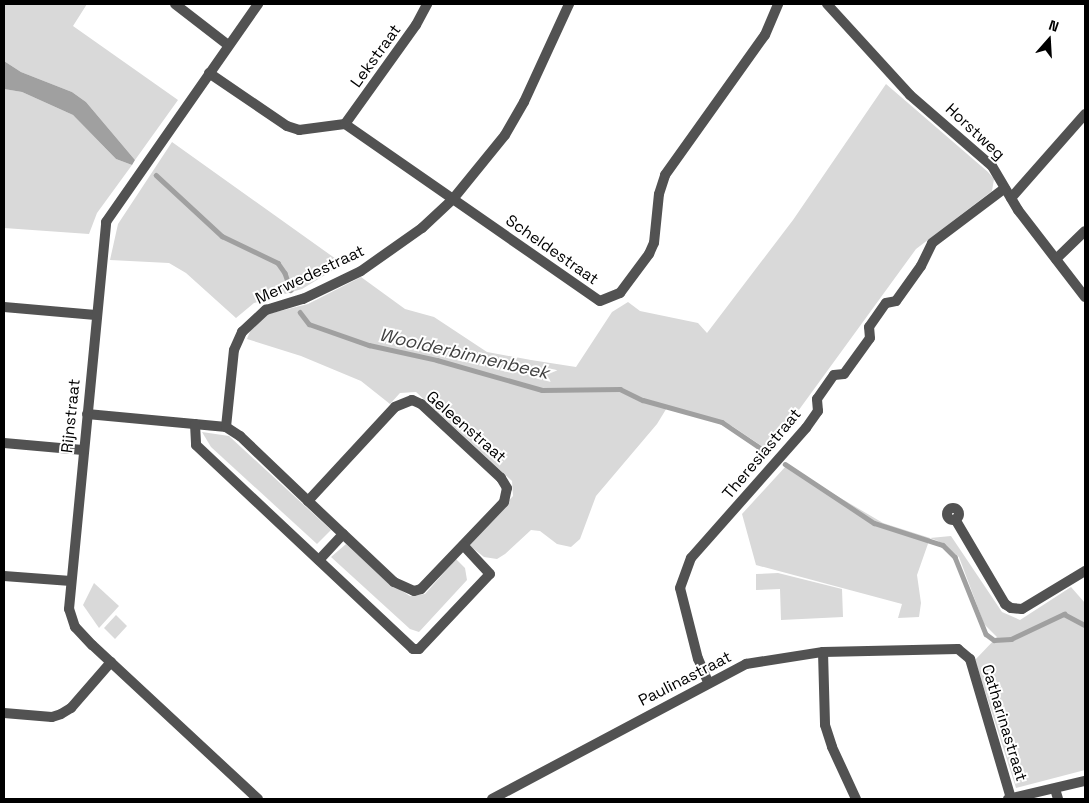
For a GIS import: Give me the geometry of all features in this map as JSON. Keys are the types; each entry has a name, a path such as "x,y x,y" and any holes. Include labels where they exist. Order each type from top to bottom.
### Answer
{"street":[{"path":"174,4 228,45"},
{"name":"Rijnstraat","path":"258,4 106,222 69,609 75,627 258,799"},
{"name":"Lekstraat","path":"345,124 416,24 428,4"},
{"name":"Merwedestraat","path":"226,427 234,350 242,332 254,318 361,271 422,228 453,199 505,135 524,102 569,4"},
{"name":"Scheldestraat","path":"345,124 591,296 600,300 611,299 627,285 654,243 658,194 665,175 765,35 778,4"},
{"name":"Horstweg","path":"827,4 910,95 985,158 1085,297"},
{"path":"209,73 287,126 299,130 345,124"},
{"path":"1012,198 1085,114"},
{"name":"Theresiastraat","path":"708,682 698,659 680,588 691,558 806,428 818,411 817,399 834,375 844,374 870,338 869,327 886,303 896,301 921,266 932,243 1005,188"},
{"path":"1056,259 1085,231"},
{"path":"4,306 96,315"},
{"name":"Geleenstraat","path":"226,427 308,500 394,582 414,591 421,589 504,502 506,488 494,472 420,404 412,400 396,407 308,500"},
{"path":"87,414 226,427"},
{"path":"195,424 196,445 412,649 419,649 490,574 464,546"},
{"path":"4,443 83,450"},
{"path":"955,519 1005,604 1011,608 1022,609 1084,575"},
{"path":"319,560 343,534"},
{"path":"4,576 71,581"},
{"name":"Paulinastraat","path":"492,799 708,682 746,664 823,652 958,648 968,657"},
{"path":"823,652 825,725 832,747 856,799"},
{"name":"Catharinastraat","path":"968,657 1009,799"},
{"path":"4,713 52,717 61,714 71,708 111,662"},
{"path":"1009,799 1057,794 1085,781"}],"shaded area":[{"path":"4,4 87,4 73,26 178,100 135,160 86,102 72,92 21,72 4,61"},
{"path":"4,61 21,72 72,92 86,102 135,160 132,165 116,159 73,115 22,92 4,89"},
{"path":"886,84 988,172 994,179 992,191 916,249 769,451 732,426 668,406 657,424 596,496 580,539 571,547 557,544 540,531 531,530 497,559 484,557 469,545 513,496 512,481 416,392 400,393 390,404 361,381 301,356 247,339 251,329 268,314 308,304 361,277 405,309 434,317 487,352 531,360 576,367 612,312 628,302 640,311 698,323 707,333 793,220"},
{"path":"4,89 22,92 73,115 116,159 132,165 97,213 89,234 4,228"},
{"path":"172,142 343,264 302,289 254,303 236,318 186,273 169,263 110,260 118,224"},
{"path":"202,432 229,436 331,530 317,544 211,447"},
{"path":"786,466 883,523 930,538 917,575 921,603 919,617 898,618 902,604 756,565 742,514"},
{"path":"951,536 1002,612 1020,620 1071,587 1085,603 1085,770 1016,788 975,660 997,637 984,624 959,557 938,541 930,538"},
{"path":"346,544 386,581 410,596 425,594 456,559 465,568 467,580 419,632 410,629 331,557"},
{"path":"778,573 842,589 843,617 781,620 780,589 756,590 756,574"},
{"path":"94,583 119,606 99,628 83,605"},
{"path":"116,615 127,626 115,639 104,628"}],"waterway":[{"name":"Woolderbinnenbeek","path":"156,175 222,236 278,263 285,273 291,290"},
{"name":"Woolderbinnenbeek","path":"300,312 309,324 369,345 437,360 542,390 620,389 643,400 722,422 768,453"},
{"name":"Woolderbinnenbeek","path":"785,464 874,523 943,545 955,557 986,634 994,640 1011,639 1064,614 1085,625"}]}
